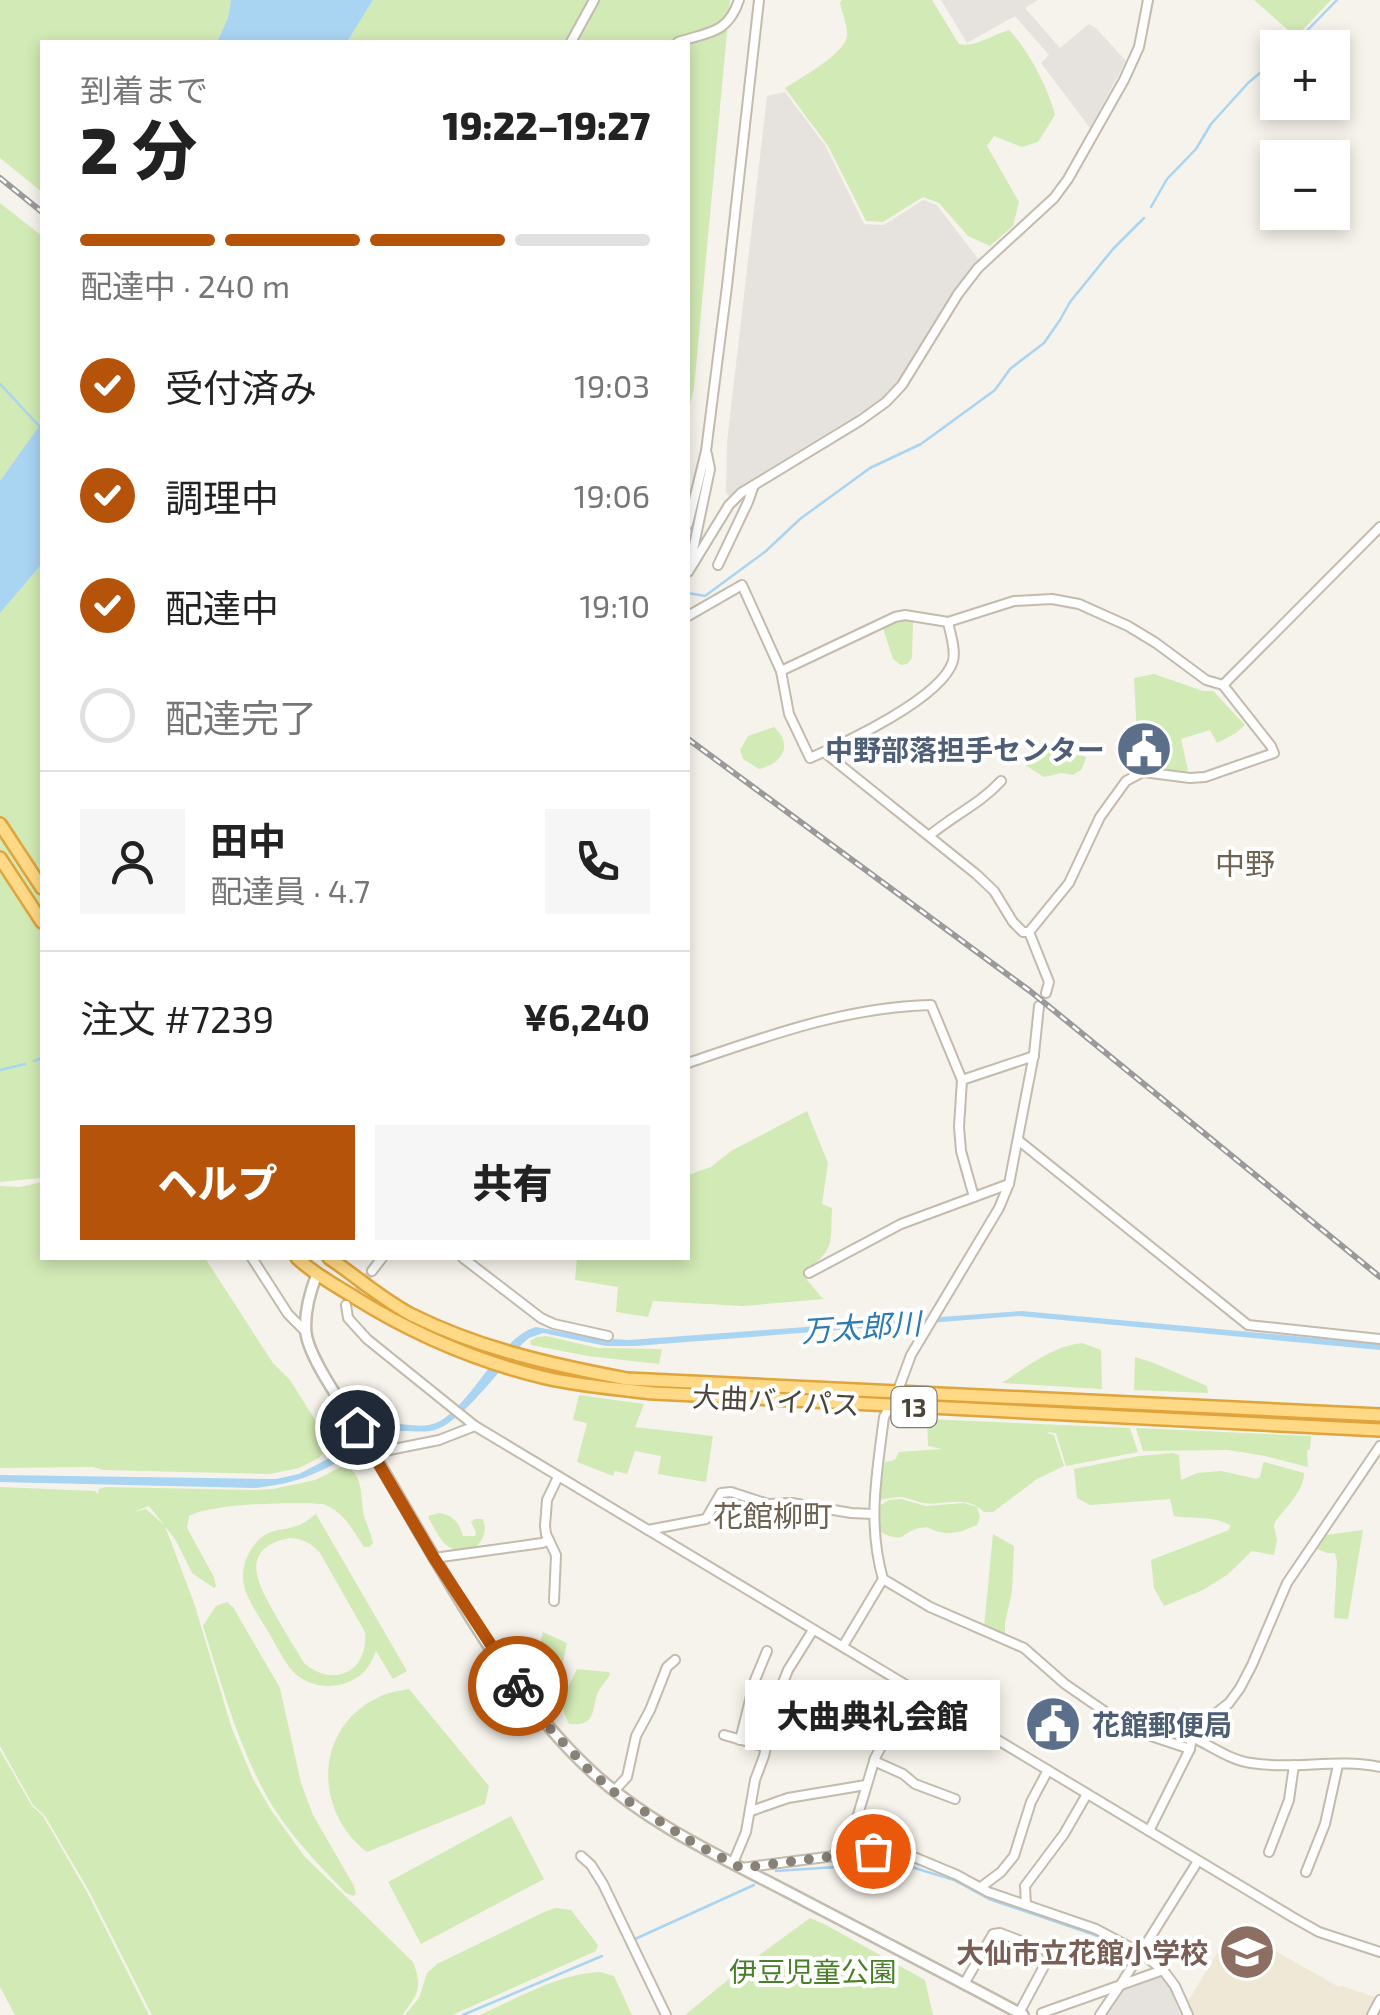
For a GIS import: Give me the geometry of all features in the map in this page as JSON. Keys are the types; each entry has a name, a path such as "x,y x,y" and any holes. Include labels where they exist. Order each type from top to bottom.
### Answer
{"highway":[{"path":"0,824 40,885"},
{"path":"0,858 40,919"},
{"name":"13","path":"300,1260 318,1274"},
{"name":"大曲バイパス","path":"331,1260 409,1314 516,1355 627,1379 1380,1415"},
{"name":"大曲バイパス","path":"318,1274 388,1318 490,1362 547,1378 654,1394 1380,1430"}],"street":[{"path":"573,40 594,0"},
{"path":"684,40 723,26 739,0"},
{"path":"690,516 706,451 728,286 758,0"},
{"path":"690,569 729,505 741,493 886,402 902,385 978,268 1054,198 1124,80 1139,47 1148,0"},
{"path":"694,562 692,555 710,469 706,451"},
{"path":"718,565 754,484"},
{"path":"1223,686 1380,527"},
{"path":"690,615 742,585 781,671 789,714 810,758 921,700 950,668 954,658 948,622"},
{"path":"781,671 895,616 948,622 1014,601 1052,599 1079,604 1128,626 1206,680 1223,686 1274,753 1204,778 1143,772 1126,781 1100,816 1069,883 1028,932"},
{"path":"824,752 994,891 1013,922 1028,932"},
{"path":"930,836 1002,782"},
{"path":"1028,932 1049,982 1046,992"},
{"path":"690,1062 846,1014 931,1005 962,1080 959,1127 974,1197"},
{"path":"1039,1006 1034,1056 1010,1184 911,1355 884,1417 872,1514 875,1552 883,1579 930,1608 1024,1648 1065,1684 1130,1729 1190,1748"},
{"path":"962,1080 1034,1056"},
{"path":"1018,1140 1248,1325 1380,1339"},
{"path":"809,1273 901,1224 1010,1184"},
{"path":"253,1260 288,1314 306,1332"},
{"path":"327,1260 318,1274 308,1308 306,1332 314,1357 434,1558 544,1722 614,1792 692,1842 1021,2014 1048,1957 1046,1951 1000,1933 992,1934 964,1984"},
{"path":"372,1272 381,1260"},
{"path":"466,1260 541,1318 608,1336"},
{"path":"346,1305 348,1318 367,1339 471,1423 1319,1932 1380,1952"},
{"path":"374,1453 439,1440 471,1423"},
{"path":"1149,1831 1190,1748 1192,1736 1240,1688 1287,1583 1380,1446"},
{"path":"554,1602 556,1556 545,1526 547,1500 558,1477"},
{"path":"648,1530 706,1519 721,1493 731,1492 768,1504 792,1503 872,1514"},
{"path":"434,1558 549,1540"},
{"path":"843,1646 883,1579"},
{"path":"737,1866 778,1695 788,1670 813,1630"},
{"path":"740,1740 767,1650"},
{"path":"614,1792 627,1776 636,1736 667,1667 674,1660"},
{"path":"850,1855 874,1761 912,1690"},
{"path":"724,1735 766,1747"},
{"path":"1192,1736 1248,1763 1365,1764 1380,1768"},
{"path":"874,1761 904,1774 915,1784 955,1799"},
{"path":"1268,1852 1289,1800 1294,1765"},
{"path":"1306,1872 1325,1824 1338,1765"},
{"path":"980,1888 1014,1856 1031,1802 1048,1770"},
{"path":"751,1811 788,1798 866,1785"},
{"path":"1026,1906 1025,1886 1064,1834 1087,1794"},
{"path":"737,1866 873,1851 909,1856 1026,1906 1096,1929 1141,1953 1164,1970 1188,2015"},
{"path":"581,1856 603,1884 666,2015"},
{"path":"1100,2015 1198,1861"},
{"path":"1042,2014 1164,1970"},
{"path":"1372,2015 1380,2000"}],"shaded area":[{"path":"941,0 1038,0 1025,8 1060,48 1089,24 1096,28 1126,61 1090,128 1041,63 1049,55 1015,16 967,43"},
{"path":"785,92 825,145 864,224 884,225 923,200 937,205 979,260 900,381 884,398 729,496 727,442 767,96"},
{"name":"大仙市立花館小学校","path":"1233,1927 1339,1987 1377,1998 1368,2015 1194,2015 1188,2001"},
{"path":"1161,1975 1167,1980 1180,2015 1106,2015 1126,1985"}],"green space":[{"path":"0,0 231,0 218,40 40,40 40,190 0,158"},
{"path":"373,0 730,0 690,404 690,40 348,40"},
{"path":"842,0 932,0 959,44 1009,30 1030,59 1055,115 1038,142 1022,147 994,136 987,146 1019,202 1013,226 990,246 968,236 939,203 923,197 883,222 866,221 828,146 785,88 821,65 844,43 847,32"},
{"path":"1254,0 1331,0 1303,30 1288,30"},
{"path":"0,203 40,234 40,425 0,481"},
{"path":"40,566 40,1178 0,1182 0,613"},
{"path":"906,617 913,623 912,658 901,665 893,659 883,628"},
{"path":"1154,674 1213,691 1245,725 1217,743 1210,730 1181,739 1188,770 1183,773 1155,766 1154,738 1137,737 1134,678"},
{"path":"774,727 783,740 783,753 774,763 759,769 743,759 740,750 748,736"},
{"path":"1058,744 1086,757 1082,769 1073,775 1044,777 1025,765 1035,752"},
{"path":"807,1111 828,1163 822,1204 832,1208 827,1250 806,1270 807,1280 823,1299 743,1306 653,1301 648,1317 616,1312 618,1287 575,1280 577,1260 690,1260 690,1174 711,1167 731,1151"},
{"path":"40,1182 40,1260 206,1260 322,1431 326,1449 319,1458 299,1468 269,1474 93,1467 0,1468 0,1186"},
{"path":"546,1336 598,1348 662,1349 659,1364 531,1345 530,1341"},
{"path":"1082,1343 1101,1350 1102,1389 1002,1383 1050,1353"},
{"path":"1135,1357 1207,1386 1208,1393 1134,1390"},
{"path":"579,1395 644,1404 635,1427 713,1436 706,1482 658,1474 661,1456 635,1451 627,1474 615,1471 613,1476 577,1462 587,1423 573,1420"},
{"path":"927,1419 1130,1428 1138,1452 1066,1466 1056,1433 1048,1432 1054,1435 1064,1466 1037,1479 993,1512 962,1502 924,1503 900,1497 877,1500 885,1462 895,1460 899,1452 942,1449 928,1446"},
{"path":"1136,1428 1311,1436 1308,1467 1228,1450 1143,1451"},
{"path":"1179,1455 1181,1480 1197,1473 1221,1471 1257,1479 1265,1462 1304,1473 1298,1492 1275,1522 1274,1555 1252,1551 1227,1575 1203,1590 1164,1606 1154,1588 1151,1560 1229,1530 1230,1525 1174,1516 1170,1499 1090,1505 1077,1498 1074,1469"},
{"path":"345,1465 359,1482 373,1543 364,1547 342,1516 323,1504 254,1504 200,1512 189,1516 187,1528 214,1577 214,1588 192,1573 165,1527 194,1603 232,1729 253,1779 304,1856 413,1962 417,1990 402,2015 152,2015 89,1891 0,1746 0,1487 98,1494 99,1489 106,1487 273,1489 315,1480","holes":["149,1506 164,1525 146,1509 133,1512"]},
{"path":"901,1499 926,1506 964,1503 977,1507 980,1517 977,1525 957,1532 925,1527 900,1537 882,1533 879,1506"},
{"path":"439,1513 455,1520 463,1536 475,1536 471,1522 483,1519 481,1541 464,1551 449,1547 428,1516"},
{"path":"316,1514 407,1671 393,1679 376,1651 365,1671 347,1683 326,1686 306,1681 287,1663 249,1599 243,1570 255,1544 270,1532 299,1525","holes":["290,1538 306,1542 320,1553 365,1632 361,1657 347,1672 327,1675 304,1663 263,1592 256,1569 258,1559 273,1543"]},
{"path":"1363,1530 1348,1619 1334,1618 1335,1553 1315,1548 1326,1535"},
{"path":"993,1534 1014,1546 1012,1591 1003,1636 984,1627"},
{"path":"227,1602 280,1688 301,1783 313,1815 354,1886 353,1896 328,1875 287,1827 244,1748 203,1626 216,1606"},
{"path":"543,1632 567,1643 559,1680 567,1681 567,1689 577,1669 609,1672 592,1715 585,1722 569,1724 563,1707 567,1690 540,1688 532,1678"},
{"path":"409,1689 489,1786 485,1804 367,1852 349,1835 337,1815 328,1770 332,1748 342,1728 358,1711 382,1695"},
{"path":"0,1750 87,1892 149,2015 15,2015 0,1987"},
{"path":"511,1816 544,1879 421,1944 388,1882"},
{"path":"556,1908 571,1910 598,1945 596,1951 452,2015 405,2015 419,1998 427,1973 437,1964"},
{"name":"伊豆児童公園","path":"810,1918 925,1980 933,2015 685,2015 751,1961"},
{"path":"600,1972 614,1976 632,2015 480,2015 554,1982"}],"water":[{"path":"231,0 373,0 348,40 218,40"},
{"path":"40,425 40,566 0,613 0,481"},
{"name":"万太郎川","path":"1022,1311 1380,1344 1380,1350 1019,1316 635,1346 606,1346 543,1333 523,1343 480,1394 441,1428 382,1434 378,1426 440,1421 511,1343 536,1327 629,1340"},
{"path":"341,1452 345,1458 312,1475 256,1488 0,1482 0,1475 276,1479 299,1474"}],"waterway":[{"path":"1308,30 1337,0"},
{"path":"1151,207 1167,179 1196,149 1211,124 1260,73"},
{"path":"690,593 705,596 870,468 921,444 995,390 1010,369 1044,343 1070,302 1144,218"},
{"path":"0,384 40,427"},
{"path":"34,1061 40,1059"},
{"path":"0,1070 25,1064"},
{"path":"776,1871 872,1861 898,1863 954,1880 989,1899 1098,1936 1128,1952"},
{"path":"635,1939 754,1885"},
{"path":"463,2015 602,1956"}],"tunnel":[{"path":"350,1300 372,1271"}],"railway":[{"path":"0,178 40,210"},
{"path":"690,740 1030,991 1380,1277"}],"way so far":[{"path":"518,1686 544,1722 614,1792 741,1868 873,1851"}],"place":[{"name":"中野部落担手センター","path":"1144,749"},
{"name":"花館郵便局","path":"1053,1724"},
{"name":"大曲典礼会館","path":"873,1851"},
{"name":"大仙市立花館小学校","path":"1247,1952"}],"district":[{"name":"中野","path":"1245,863"},
{"name":"花館柳町","path":"773,1515"}],"route":[{"path":"357,1427 434,1558 518,1686"}]}
